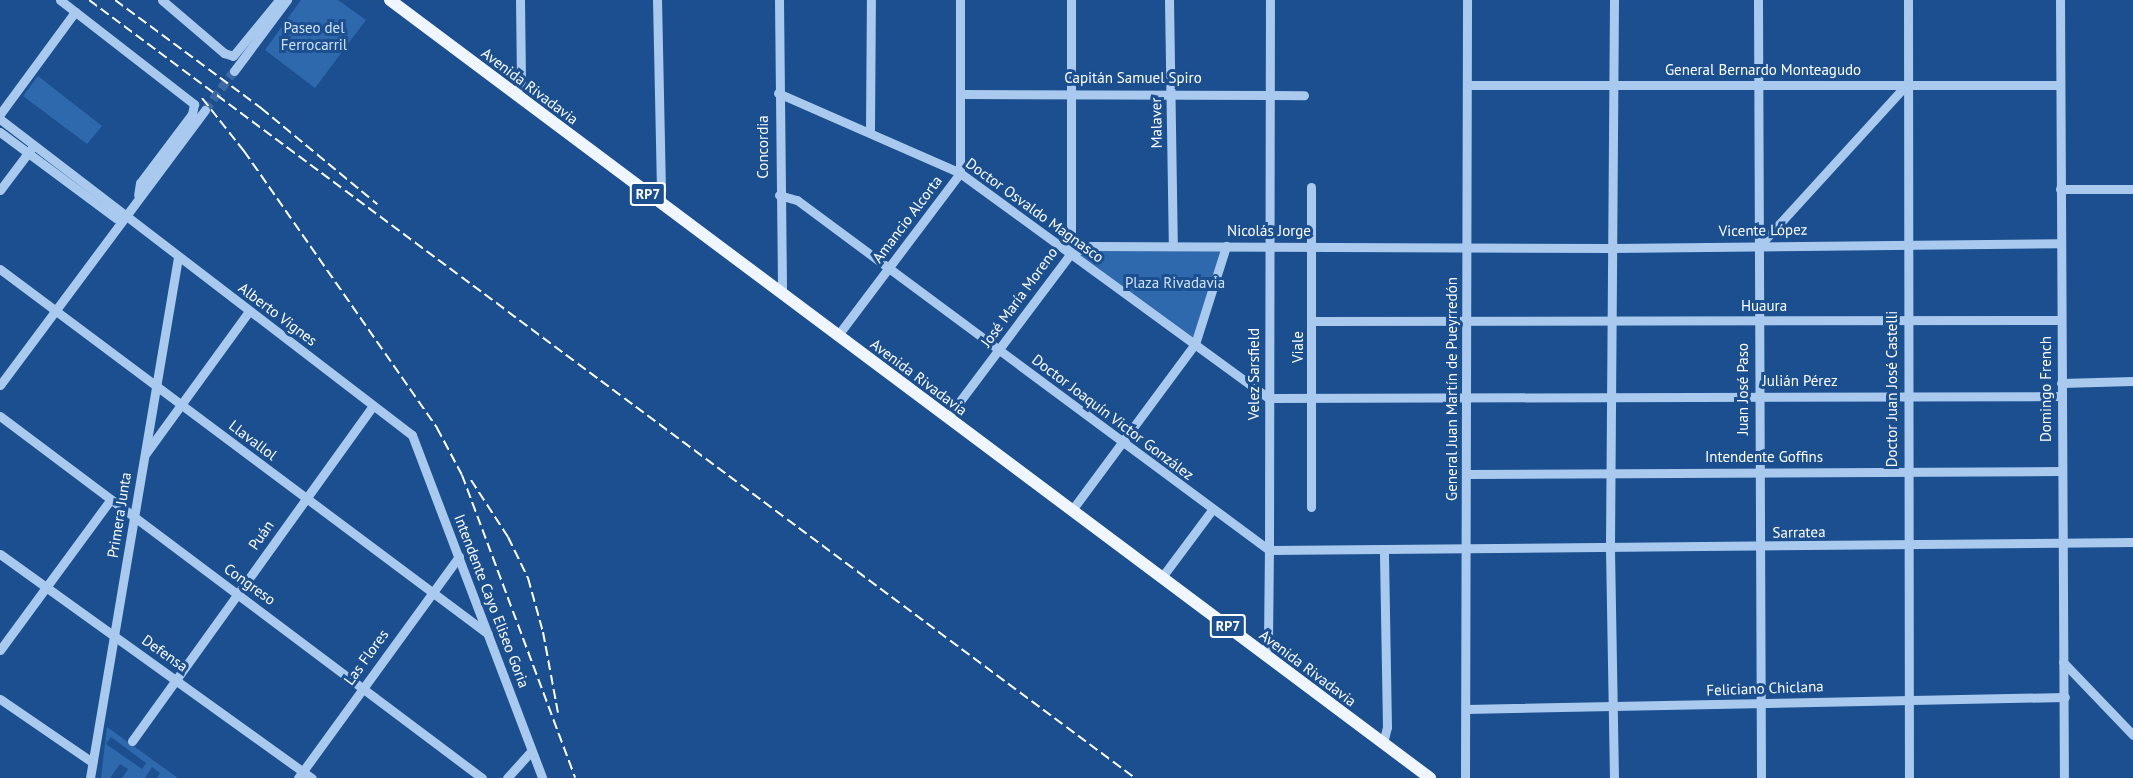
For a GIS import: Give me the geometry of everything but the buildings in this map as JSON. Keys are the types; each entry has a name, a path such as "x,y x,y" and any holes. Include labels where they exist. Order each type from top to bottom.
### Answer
{"main road":[{"name":"Avenida Rivadavia","path":"390,0 1430,778"}],"street":[{"path":"60,0 192,100 200,109"},
{"path":"162,0 224,53 233,56 279,0"},
{"path":"234,71 287,0"},
{"path":"516,94 521,81 519,0"},
{"path":"655,199 662,190 657,0"},
{"name":"Concordia","path":"778,0 782,293"},
{"path":"870,130 871,0"},
{"name":"Amancio Alcorta","path":"838,335 960,173 960,0"},
{"name":"José María Moreno","path":"948,417 1071,253 1069,93 1071,0"},
{"name":"Malaver","path":"1169,0 1173,246"},
{"name":"Velez Sarsfield","path":"1265,654 1268,642 1269,550 1270,0"},
{"name":"General Juan Martín de Pueyrredón","path":"1465,778 1468,399 1467,0"},
{"path":"1614,0 1610,472 1614,778"},
{"name":"Juan José Paso","path":"1758,0 1756,85 1760,244 1758,548 1761,778"},
{"name":"Doctor Juan José Castelli","path":"1908,0 1906,85 1909,778"},
{"name":"Domingo French","path":"2060,0 2059,243 2064,778"},
{"path":"0,114 75,12"},
{"name":"General Bernardo Monteagudo","path":"1467,85 2059,85"},
{"path":"1760,244 1906,85"},
{"name":"Doctor Osvaldo Magnasco","path":"778,93 870,130 960,173 1269,398"},
{"name":"Capitán Samuel Spiro","path":"961,94 1304,95"},
{"path":"0,385 125,217 200,109"},
{"path":"137,199 140,183 200,109"},
{"name":"Alberto Vignes","path":"0,119 122,209 125,217 412,435"},
{"name":"Alberto Vignes","path":"0,132 116,218 125,217"},
{"path":"0,190 35,144"},
{"name":"Viale","path":"1311,187 1313,246 1311,507"},
{"path":"2060,189 2133,189"},
{"name":"Doctor Joaquín Victor González","path":"779,195 797,200 1212,510 1269,550"},
{"name":"Vicente López","path":"1468,247 1612,248 1760,244 2059,243"},
{"name":"Nicolás Jorge","path":"1071,253 1091,246 1468,247"},
{"path":"1072,510 1195,344 1226,246"},
{"name":"Primera Junta","path":"90,778 178,258"},
{"name":"Llavallol","path":"0,268 488,634"},
{"path":"144,454 249,311"},
{"name":"Huaura","path":"1313,321 1467,323 2060,320"},
{"path":"2061,382 2133,381"},
{"name":"Julián Pérez","path":"1468,399 2061,396"},
{"path":"1269,398 1468,399"},
{"name":"Puán","path":"132,741 373,405"},
{"name":"Congreso","path":"0,416 482,778"},
{"name":"Intendente Cayo Eliseo Goria","path":"412,435 542,778"},
{"name":"Intendente Goffins","path":"1467,474 2061,471"},
{"path":"0,650 111,499"},
{"path":"1162,577 1212,510"},
{"name":"Sarratea","path":"1466,550 2133,542"},
{"path":"1269,550 1466,550"},
{"path":"1383,743 1387,728 1384,550"},
{"name":"Defensa","path":"0,554 176,679 300,775 312,778"},
{"name":"Las Flores","path":"300,775 459,556"},
{"path":"2063,662 2133,735"},
{"name":"Feliciano Chiclana","path":"1466,709 1614,708 1909,699 2065,697"},
{"path":"0,699 92,762"},
{"path":"507,778 531,752"}],"green space":[{"name":"Paseo del Ferrocarril","path":"301,0 338,0 366,20 315,88 265,50"},
{"path":"38,76 102,126 87,144 23,96"},
{"name":"Plaza Rivadavia","path":"1173,246 1226,246 1195,344 1071,253"},
{"path":"107,727 178,778 157,778 160,773 152,767 145,778 122,778 128,769 120,764 110,778 101,778","holes":["111,737 146,763 142,769 106,744"]}],"tunnel":[{"path":"205,110 234,71"}],"railway":[{"path":"89,0 1135,778"},
{"path":"115,0 261,108 377,204"},
{"path":"202,98 244,151 437,428 462,475 575,778"},
{"path":"471,480 508,537 528,578 543,632 558,713"}]}
